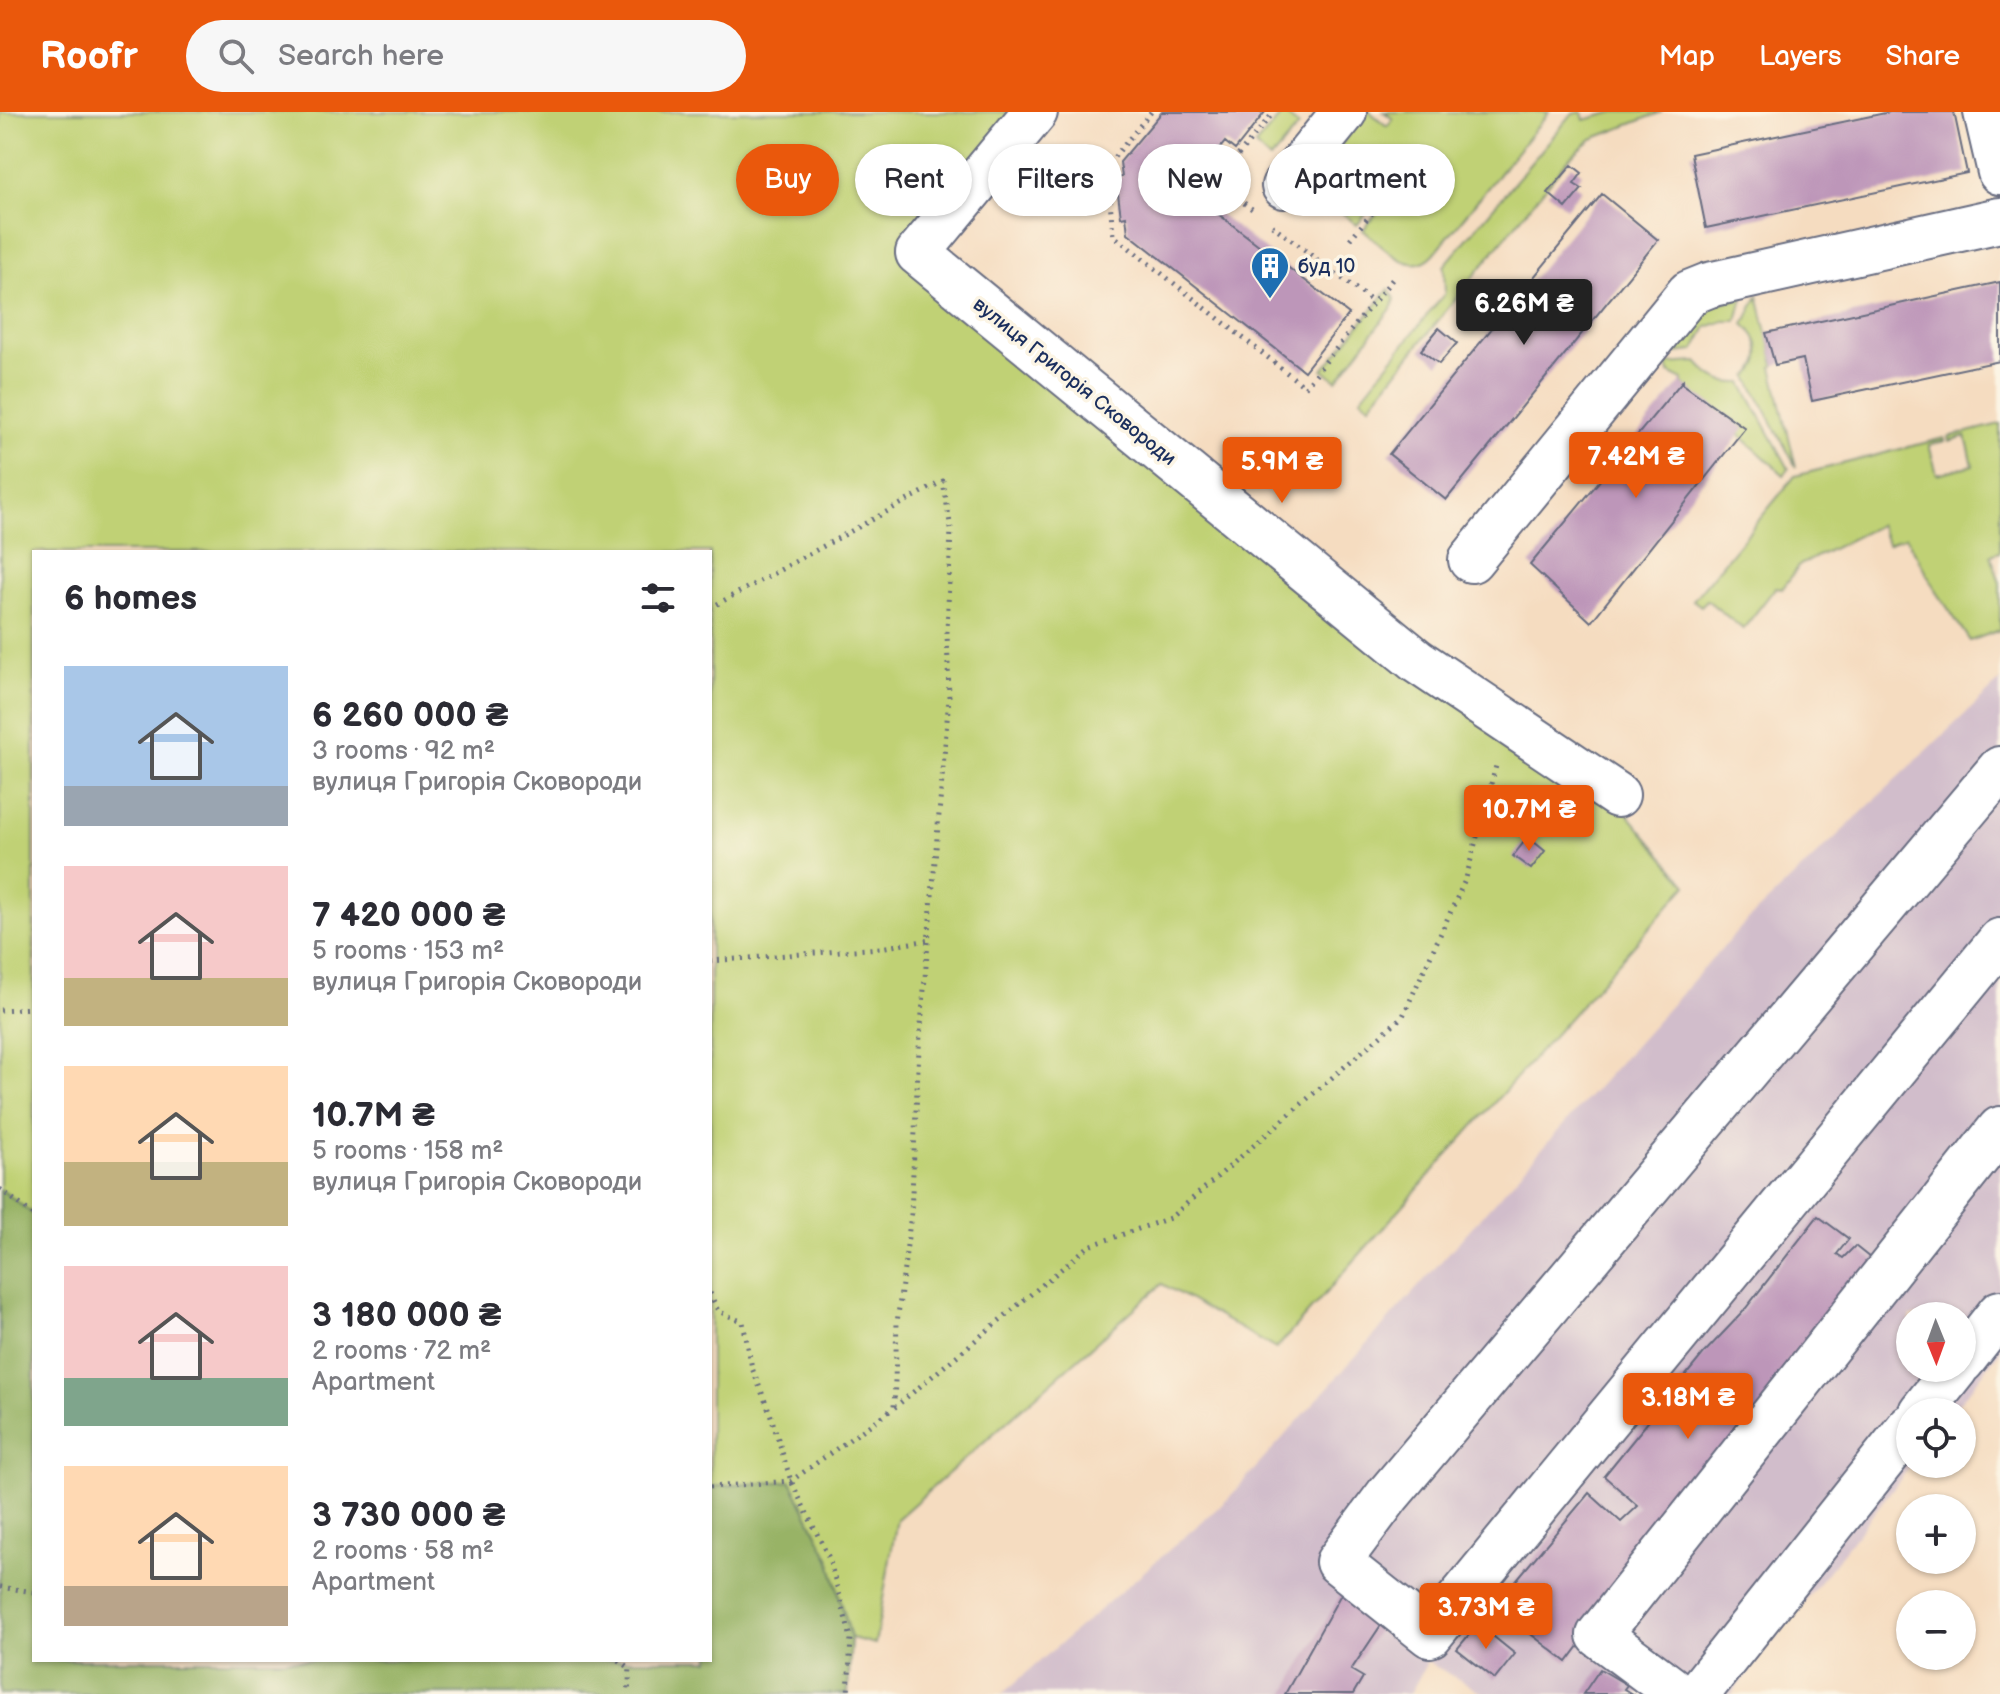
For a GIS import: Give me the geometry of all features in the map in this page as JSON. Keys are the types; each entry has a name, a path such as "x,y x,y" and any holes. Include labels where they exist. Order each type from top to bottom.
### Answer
{"street":[{"name":"вулиця Григорія Сковороди","path":"1035,112 918,253 1417,661 1617,795"},
{"path":"1318,144 1344,112"},
{"path":"1986,112 2000,172"},
{"path":"1471,560 1689,293 1709,285 2000,220"},
{"path":"2000,769 1388,1495 1338,1562 1430,1635 2000,941"},
{"path":"1678,1694 1599,1635 2000,1129"},
{"path":"1976,1343 2000,1313"},
{"path":"1932,1398 1945,1382"},
{"path":"1697,1694 1896,1444"}],"path":[{"path":"1151,112 1107,166 1113,235 1305,387 1395,276"},
{"path":"1350,239 1369,216"},
{"path":"712,607 943,481 951,529 947,632 949,697 919,1048 911,1214 897,1323 894,1408"},
{"path":"712,1487 791,1481 894,1408 1089,1246 1170,1218 1403,1016 1466,878 1508,722"},
{"path":"712,961 880,948 929,940"},
{"path":"0,1010 32,1008"},
{"path":"0,1189 32,1213"},
{"path":"712,1298 718,1311 743,1322 752,1368 791,1481 829,1558 851,1638 848,1694"},
{"path":"0,1587 32,1592"},
{"path":"622,1662 630,1668 628,1694"}],"shaded area":[{"path":"2000,681 2000,1351 1976,1382 1976,1302 1896,1302 1896,1382 1976,1382 1963,1398 1896,1398 1896,1478 1901,1478 1732,1694 1485,1694 1427,1662 1410,1694 1002,1694 1227,1500 1742,926"}],"green space":[{"path":"0,112 1035,112 1009,144 988,144 988,169 972,189 972,144 855,144 855,216 949,216 919,253 1621,806 1687,885 1276,1349 1162,1284 897,1519 875,1644 851,1638 829,1558 791,1482 712,1487 712,550 32,550 32,1213 0,1189"},
{"path":"1364,112 1370,112 1387,126 1393,119 1384,112 1549,112 1434,254 1416,263 1397,258 1363,230 1374,216 1455,216 1455,144 1341,144"},
{"path":"1582,112 1584,120 1615,112 1662,112 1592,139 1570,157 1370,405 1361,398 1445,293 1444,266 1572,114"},
{"path":"1283,113 1299,126 1284,144 1267,144 1267,157 1255,146"},
{"path":"1346,216 1364,216 1357,225"},
{"path":"1389,289 1395,299 1393,306 1337,380 1323,370"},
{"path":"1758,296 1796,467 1748,377 1757,364 1759,350 1754,336 1744,324"},
{"path":"1743,298 1737,321 1724,321 1707,327 1694,351 1674,353 1707,305"},
{"path":"1697,362 1717,379 1742,383 1789,469 1784,475 1683,384 1683,380 1669,373 1667,364"},
{"path":"2000,424 2000,552 1991,555 2000,583 2000,630 1970,641 1937,592 1906,537 1888,544 1879,525 1800,565 1782,589 1776,587 1743,629 1707,600 1701,606 1693,600 1795,476 1944,438 1945,441 1929,445 1937,474 1973,465 1966,436 1949,441 1948,437"},
{"path":"0,1189 32,1213 32,1662 712,1662 712,1487 791,1481 829,1558 851,1638 848,1694 0,1694"}],"building":[{"path":"1162,112 1265,112 1240,144 1138,144 1138,216 1221,216 1349,314 1304,371 1128,233 1126,216 1121,216 1122,160"},
{"path":"1890,112 1954,112 1967,173 1706,228 1691,154"},
{"path":"1572,165 1582,173 1574,184 1582,189 1566,208 1548,193"},
{"path":"1602,194 1658,240 1446,500 1389,454"},
{"path":"2000,282 2000,361 1812,401 1803,359 1775,365 1766,333"},
{"path":"1439,328 1457,343 1439,364 1421,350"},
{"path":"1683,380 1683,384 1745,428 1591,622 1530,565"},
{"path":"1528,837 1545,851 1531,869 1513,856"},
{"path":"1818,1216 1849,1239 1837,1254 1843,1258 1855,1246 1880,1266 1633,1574 1567,1662 1532,1635 1498,1602 1589,1493 1621,1522 1638,1506 1604,1476 1704,1353 1742,1313"},
{"path":"1341,1594 1385,1619 1351,1670 1363,1677 1353,1694 1285,1694"},
{"path":"1478,1624 1515,1654 1495,1679 1457,1649"},
{"path":"1600,1669 1627,1685 1624,1689 1632,1694 1583,1694"}],"place":[{"name":"буд 10","path":"1270,300"}]}
